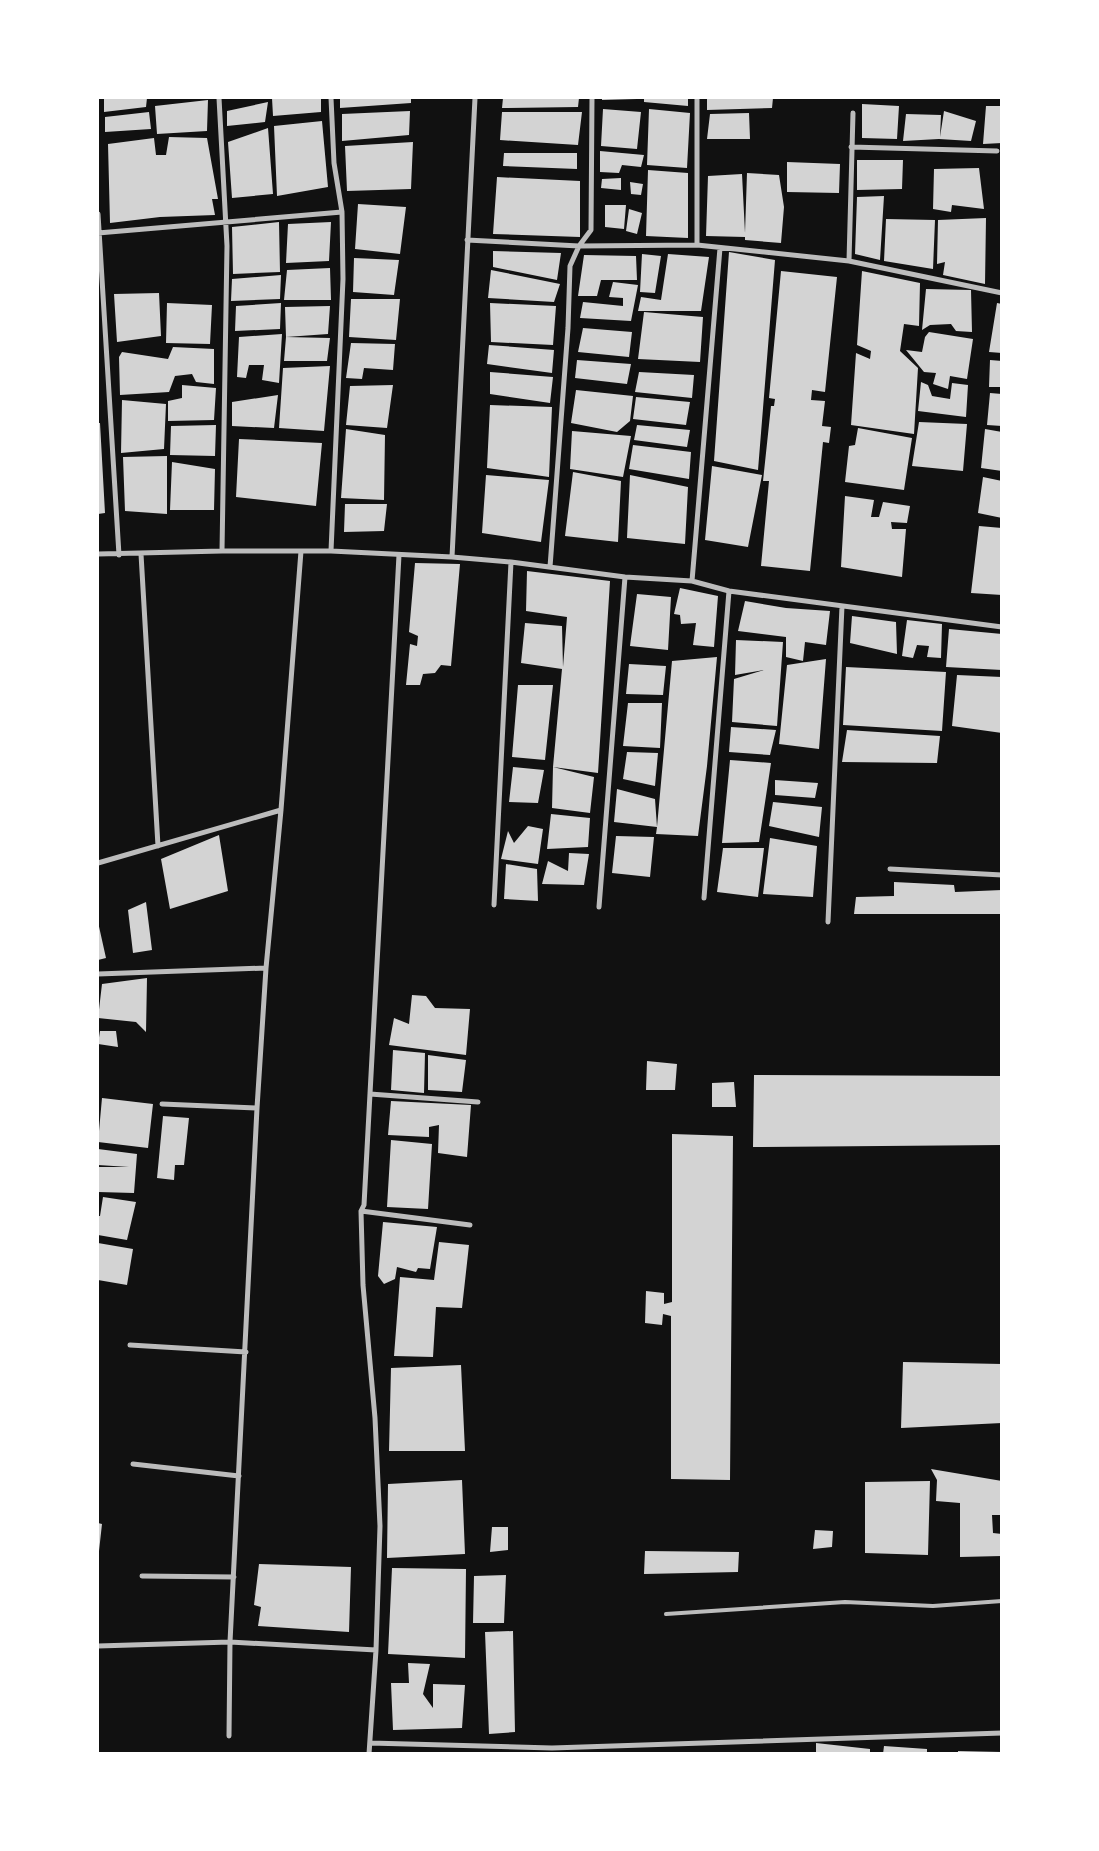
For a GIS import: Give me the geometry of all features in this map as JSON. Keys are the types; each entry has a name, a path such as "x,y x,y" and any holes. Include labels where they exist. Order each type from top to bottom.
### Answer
{"street":[{"path":"220,98 227,221 222,551"},
{"path":"331,98 334,163 342,212 343,279 331,551"},
{"path":"452,557 475,98"},
{"path":"550,567 568,328 570,266 579,246 591,230 592,98"},
{"path":"696,98 697,245"},
{"path":"849,261 853,113"},
{"path":"851,147 997,151"},
{"path":"98,233 342,212"},
{"path":"98,214 119,554"},
{"path":"467,240 579,246 697,245 849,261 1002,293"},
{"path":"692,581 720,248"},
{"path":"98,554 331,551 452,557 511,562 625,577 692,581 729,591 1002,627"},
{"path":"228,1736 230,1642 266,968 281,810 300,552"},
{"path":"141,554 158,846"},
{"path":"369,1754 376,1650 380,1526 375,1409 363,1285 361,1211 364,1205 399,555"},
{"path":"494,905 511,562"},
{"path":"599,907 625,577"},
{"path":"704,898 729,591"},
{"path":"828,922 842,606"},
{"path":"98,863 281,810"},
{"path":"890,869 1002,875"},
{"path":"98,974 266,968"},
{"path":"370,1094 478,1102"},
{"path":"162,1104 258,1108"},
{"path":"361,1211 470,1224"},
{"path":"130,1345 246,1352"},
{"path":"133,1464 239,1476"},
{"path":"142,1576 234,1577"},
{"path":"98,1646 230,1642 376,1650"},
{"path":"370,1743 552,1748 1002,1733"}],"lane":[{"path":"666,1614 845,1602 933,1606 1002,1601"}],"building":[{"path":"104,98 147,98 146,107 104,112"},
{"path":"272,98 321,98 321,112 273,116"},
{"path":"340,98 411,98 411,103 340,108"},
{"path":"503,98 579,98 578,107 502,108"},
{"path":"602,98 637,98 637,99 602,100"},
{"path":"644,98 688,98 688,106 644,102"},
{"path":"707,98 773,98 772,108 707,110"},
{"path":"208,100 207,131 157,134 155,106"},
{"path":"268,102 265,122 227,126 227,111"},
{"path":"862,104 899,106 897,139 862,138"},
{"path":"986,106 1002,106 1002,143 983,144"},
{"path":"603,109 641,112 637,149 601,146"},
{"path":"649,109 690,113 687,168 647,165"},
{"path":"410,111 409,135 342,141 342,114"},
{"path":"944,111 976,121 971,141 939,139 903,141 906,114 941,115 940,137"},
{"path":"149,112 151,129 105,132 105,117"},
{"path":"502,112 582,112 578,145 500,140"},
{"path":"749,113 750,139 707,139 710,114"},
{"path":"322,121 328,187 277,196 274,126"},
{"path":"268,128 273,194 232,198 228,142"},
{"path":"169,137 207,138 218,199 212,199 215,215 160,217 110,223 108,144 154,138 156,155 166,155"},
{"path":"413,142 411,189 347,191 345,146"},
{"path":"600,151 644,155 641,167 622,165 619,173 600,172"},
{"path":"504,153 577,153 577,169 503,166"},
{"path":"857,160 903,160 902,189 857,190"},
{"path":"787,162 840,164 839,193 787,192"},
{"path":"979,168 984,209 952,205 951,212 933,209 934,169"},
{"path":"648,170 688,173 688,238 646,236"},
{"path":"747,173 779,175 784,207 781,243 745,240 745,237 706,236 708,176 742,174 745,233"},
{"path":"497,177 580,181 580,237 493,234"},
{"path":"621,178 621,190 601,188 602,179"},
{"path":"630,182 643,184 641,195 631,194"},
{"path":"884,196 880,260 855,254 857,197"},
{"path":"358,204 406,207 400,254 355,249"},
{"path":"605,205 626,205 624,229 605,227"},
{"path":"629,209 642,213 637,234 626,231"},
{"path":"986,218 985,284 943,275 945,262 937,264 938,220"},
{"path":"886,219 935,220 933,269 884,261"},
{"path":"279,222 280,272 233,274 232,227"},
{"path":"331,222 329,261 286,263 288,224"},
{"path":"493,251 561,253 557,280 493,267"},
{"path":"729,252 775,260 758,470 714,461"},
{"path":"642,254 661,256 655,293 640,292"},
{"path":"668,254 709,257 701,311 638,311 641,297 661,300"},
{"path":"584,255 636,256 637,280 601,280 597,296 578,296"},
{"path":"354,258 399,260 394,295 353,292"},
{"path":"330,268 331,300 284,300 287,270"},
{"path":"491,270 560,284 554,302 488,298"},
{"path":"781,271 837,277 825,392 812,390 811,400 825,401 822,426 831,427 829,443 823,442 810,571 761,566 769,481 763,481 771,406 774,406 775,399 769,398"},
{"path":"862,271 920,283 919,326 904,324 900,351 918,368 914,434 851,425 856,353 870,359 871,351 857,345"},
{"path":"281,275 280,299 231,301 232,279"},
{"path":"613,282 638,285 631,321 580,318 583,302 623,306 623,298 609,297"},
{"path":"926,289 971,290 972,332 956,331 951,324 930,325 922,330"},
{"path":"159,293 161,336 117,342 114,294"},
{"path":"351,299 400,299 396,340 349,337"},
{"path":"167,303 212,305 210,344 166,343"},
{"path":"281,303 280,329 235,331 236,306"},
{"path":"490,303 556,306 553,345 491,342"},
{"path":"997,303 1002,304 1002,353 989,352"},
{"path":"330,306 328,334 286,337 285,307"},
{"path":"644,312 703,317 700,362 638,359"},
{"path":"583,328 632,332 629,357 578,352"},
{"path":"929,332 973,339 967,379 950,376 948,389 933,384 936,373 924,372 906,350 922,352 925,337"},
{"path":"282,334 279,383 262,380 264,365 249,365 246,378 237,377 239,337"},
{"path":"286,337 330,338 327,361 284,361"},
{"path":"351,343 395,344 393,370 364,368 362,379 346,378"},
{"path":"489,345 554,350 552,373 487,364"},
{"path":"173,347 214,349 214,384 196,382 192,374 175,376 169,392 120,395 119,357 122,352 168,359"},
{"path":"577,360 631,364 627,384 575,378"},
{"path":"990,360 1002,361 1002,387 989,387"},
{"path":"330,366 324,431 279,428 283,368"},
{"path":"490,372 553,377 550,403 490,394"},
{"path":"639,372 694,375 692,398 635,392"},
{"path":"921,382 928,385 932,396 950,399 952,383 968,385 966,417 918,411"},
{"path":"182,385 216,388 214,420 168,421 168,401 182,398"},
{"path":"393,385 387,428 346,425 350,386"},
{"path":"576,390 633,396 630,421 617,432 571,423"},
{"path":"990,393 1002,394 1002,426 987,425"},
{"path":"278,395 274,428 232,426 232,402"},
{"path":"636,397 690,402 686,425 633,419"},
{"path":"122,400 166,404 164,449 121,453"},
{"path":"490,405 552,407 549,477 487,468"},
{"path":"919,422 967,424 963,471 912,466"},
{"path":"98,423 100,423 105,513 98,514"},
{"path":"216,425 215,456 170,455 171,426"},
{"path":"637,425 690,430 687,447 634,440"},
{"path":"858,428 912,438 904,490 845,482 849,446 855,445"},
{"path":"346,429 385,435 384,500 341,498"},
{"path":"985,429 1002,432 1002,471 981,468"},
{"path":"572,431 631,436 623,477 570,469"},
{"path":"239,439 322,443 316,506 236,497"},
{"path":"633,445 691,452 689,479 629,469"},
{"path":"167,456 167,514 125,511 123,457"},
{"path":"172,462 215,469 214,510 170,510"},
{"path":"712,466 762,475 748,547 705,540"},
{"path":"573,472 621,481 618,542 565,536"},
{"path":"486,475 549,480 541,542 482,533"},
{"path":"630,475 688,487 685,544 627,538"},
{"path":"983,477 1002,481 1002,518 978,513"},
{"path":"845,496 874,500 871,517 879,517 883,502 910,506 907,523 891,522 892,529 906,529 902,577 841,567"},
{"path":"345,504 387,504 384,531 344,532"},
{"path":"979,526 1002,528 1002,595 971,593"},
{"path":"415,563 460,564 451,666 441,665 435,673 423,674 420,685 406,685 410,644 417,646 418,636 409,632"},
{"path":"527,571 610,581 598,773 553,767 562,669 521,663 525,623 562,626 563,667 567,617 526,611"},
{"path":"680,588 718,596 714,647 693,645 696,623 681,624 680,615 674,614"},
{"path":"637,594 671,597 668,650 630,646"},
{"path":"745,601 786,608 830,611 826,645 805,642 803,661 786,657 786,637 738,631"},
{"path":"852,616 896,622 897,654 850,643"},
{"path":"907,620 942,624 941,658 927,657 929,646 917,645 913,658 902,656"},
{"path":"949,629 1002,634 1002,670 946,667"},
{"path":"736,640 783,642 777,726 732,722 734,679 764,670 735,675"},
{"path":"717,657 707,766 698,836 656,834 672,661"},
{"path":"826,659 819,749 779,744 787,665"},
{"path":"629,664 666,666 663,695 626,694"},
{"path":"846,667 946,672 942,731 843,725"},
{"path":"957,675 1002,677 1002,733 952,726"},
{"path":"518,685 553,685 545,760 512,757"},
{"path":"628,703 662,703 660,748 623,746"},
{"path":"731,727 776,730 770,755 729,752"},
{"path":"847,730 940,736 937,763 842,762"},
{"path":"627,752 658,753 655,786 623,779"},
{"path":"730,760 771,763 759,842 722,843"},
{"path":"513,767 544,770 538,803 509,802"},
{"path":"553,767 594,777 590,813 552,808"},
{"path":"775,780 818,783 815,798 775,795"},
{"path":"617,789 655,799 657,827 614,822"},
{"path":"773,802 822,807 819,837 769,826"},
{"path":"551,814 590,818 588,847 547,849"},
{"path":"528,826 543,829 538,864 501,859 508,831 514,843"},
{"path":"219,835 228,891 170,909 161,859"},
{"path":"616,836 654,837 650,877 612,873"},
{"path":"770,838 817,846 813,897 763,894"},
{"path":"723,848 764,848 758,897 717,892"},
{"path":"569,853 589,854 584,885 542,884 548,861 568,871"},
{"path":"506,864 537,869 538,901 504,899"},
{"path":"894,882 954,885 955,892 1002,890 1002,914 854,914 856,897 894,896"},
{"path":"146,902 152,950 133,953 128,910"},
{"path":"98,922 106,958 98,960"},
{"path":"147,978 146,1032 136,1022 98,1018 102,984"},
{"path":"412,995 426,996 435,1008 470,1009 466,1055 389,1045 394,1018 409,1024"},
{"path":"100,1031 116,1031 118,1047 98,1044"},
{"path":"393,1050 425,1053 424,1093 391,1090"},
{"path":"428,1055 466,1060 462,1092 428,1090"},
{"path":"647,1061 677,1064 675,1090 646,1090"},
{"path":"754,1075 1002,1076 1002,1145 753,1147"},
{"path":"734,1082 736,1107 712,1107 712,1083"},
{"path":"102,1098 153,1104 148,1148 98,1142"},
{"path":"391,1101 471,1105 467,1157 438,1153 439,1125 429,1127 429,1137 388,1135"},
{"path":"163,1116 189,1118 184,1165 175,1165 174,1180 157,1178"},
{"path":"672,1134 733,1136 730,1480 671,1479 671,1316 663,1314 662,1325 645,1323 646,1291 664,1293 664,1304 672,1302"},
{"path":"391,1140 432,1144 428,1209 387,1207"},
{"path":"98,1149 137,1154 134,1193 98,1192 98,1167 129,1167 98,1165"},
{"path":"103,1197 136,1202 127,1240 98,1235 98,1216 100,1216"},
{"path":"383,1222 437,1227 430,1269 418,1268 416,1272 397,1267 395,1279 384,1284 378,1276"},
{"path":"439,1242 469,1245 462,1308 436,1307 433,1357 394,1356 400,1277 434,1280"},
{"path":"98,1243 133,1249 127,1285 98,1280"},
{"path":"903,1362 1002,1364 1002,1423 901,1428"},
{"path":"461,1365 465,1451 389,1451 391,1368"},
{"path":"931,1469 1002,1481 1002,1515 992,1515 993,1533 1002,1534 1002,1556 960,1557 960,1503 936,1501 937,1480"},
{"path":"462,1480 465,1554 387,1558 388,1484"},
{"path":"930,1481 928,1555 865,1553 865,1482"},
{"path":"98,1523 102,1524 99,1551 98,1550"},
{"path":"492,1527 508,1527 508,1550 490,1552"},
{"path":"815,1530 833,1531 832,1547 813,1549"},
{"path":"645,1551 739,1552 738,1572 644,1574"},
{"path":"259,1564 351,1567 349,1632 258,1626 261,1607 254,1605"},
{"path":"392,1568 466,1569 465,1658 388,1654"},
{"path":"506,1575 504,1623 473,1623 474,1576"},
{"path":"513,1631 515,1732 489,1734 485,1632"},
{"path":"408,1663 430,1664 423,1694 433,1708 433,1684 465,1685 462,1728 393,1730 391,1683 409,1683"},
{"path":"816,1743 870,1749 870,1754 816,1754"},
{"path":"884,1746 927,1749 927,1754 883,1754"},
{"path":"958,1751 1002,1752 1002,1754 958,1754"}]}
